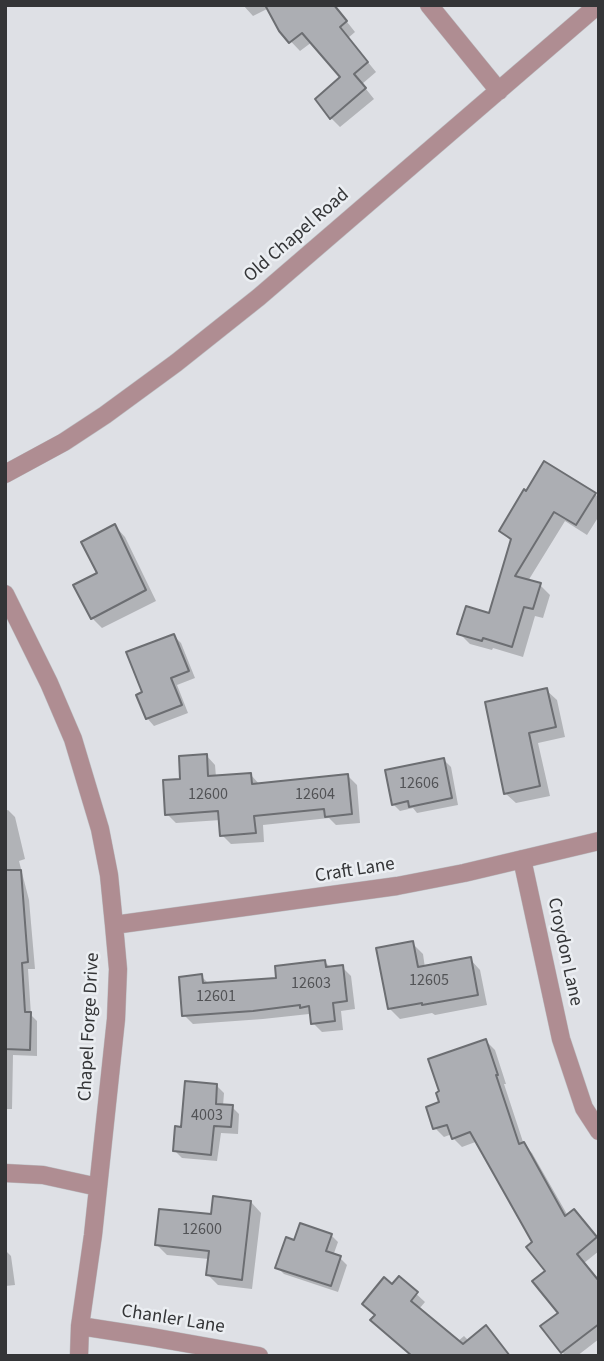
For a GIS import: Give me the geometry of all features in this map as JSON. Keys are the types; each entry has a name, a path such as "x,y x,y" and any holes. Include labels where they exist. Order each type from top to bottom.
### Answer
{"street":[{"path":"429,5 499,91"},
{"name":"Old Chapel Road","path":"5,474 64,442 176,363 259,297 598,5"},
{"name":"Chapel Forge Drive","path":"5,594 49,683 81,762 100,829 109,876 114,925 118,969 116,1019 110,1089 80,1326 79,1356"},
{"name":"Craft Lane","path":"114,925 397,886 599,841"},
{"name":"Croydon Lane","path":"522,859 561,1039 584,1108 599,1131"},
{"path":"5,1173 43,1175 98,1187"},
{"name":"Chanler Lane","path":"80,1326 259,1356"}],"building":[{"path":"265,5 334,5 347,21 340,27 368,62 354,74 366,88 330,119 315,99 340,77 302,33 289,43"},
{"path":"544,461 596,493 576,525 554,512 515,576 541,583 533,609 524,607 512,647 457,634 466,606 489,613 511,539 499,531"},
{"path":"115,524 146,590 91,619 73,585 97,573 81,542"},
{"path":"174,634 189,671 171,678 182,705 146,719 136,695 142,692 126,652"},
{"path":"547,688 556,727 529,733 540,786 504,794 485,702"},
{"path":"207,754 208,776 251,773 252,784 348,774 352,814 325,817 324,809 254,816 256,833 220,836 218,811 165,815 163,780 180,779 179,756"},
{"path":"444,758 452,798 409,807 408,801 392,805 385,770"},
{"path":"5,870 21,870 28,962 22,963 25,1012 31,1012 30,1050 5,1049"},
{"path":"413,941 418,967 471,957 478,995 388,1009 376,948"},
{"path":"325,960 326,967 343,965 347,1001 333,1003 335,1021 311,1024 309,1006 300,1008 300,1005 182,1016 179,977 202,974 203,983 276,978 275,966"},
{"path":"486,1039 519,1144 524,1142 565,1216 574,1209 597,1237 577,1254 599,1281 599,1324 561,1353 540,1326 558,1313 532,1281 545,1271 526,1247 532,1242 470,1132 452,1139 447,1125 433,1129 426,1107 439,1102 436,1093 439,1091 428,1059"},
{"path":"185,1081 217,1084 216,1104 233,1105 231,1127 214,1126 211,1155 173,1151 175,1126 181,1127"},
{"path":"213,1196 251,1201 242,1280 206,1275 209,1251 155,1245 159,1209 211,1214"},
{"path":"300,1223 332,1234 326,1251 341,1256 331,1286 275,1268 286,1237 294,1240"},
{"path":"399,1276 418,1292 411,1301 463,1344 486,1325 510,1356 412,1356 370,1320 375,1315 362,1304 384,1277 392,1284"}]}
